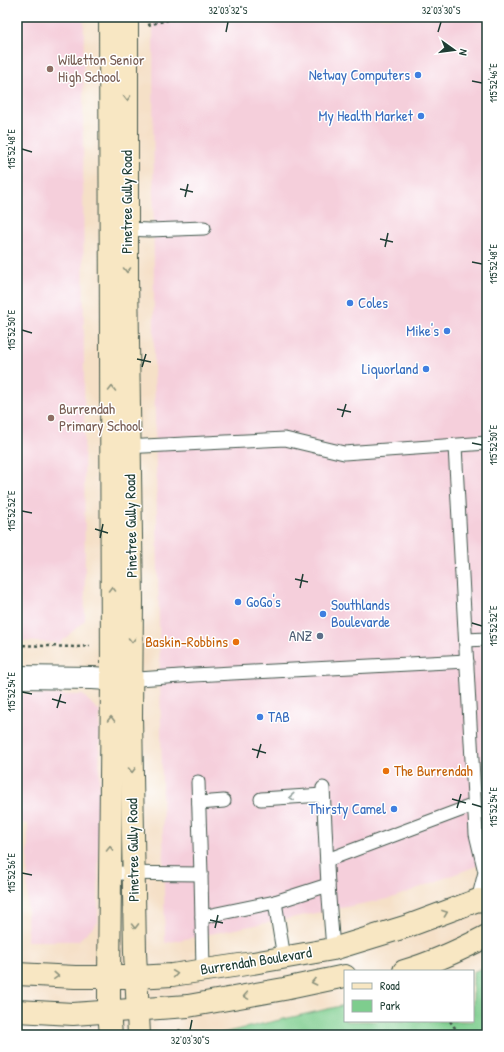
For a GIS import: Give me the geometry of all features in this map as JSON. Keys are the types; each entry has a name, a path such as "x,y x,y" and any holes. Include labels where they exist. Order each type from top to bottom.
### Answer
{"main road":[{"name":"Pinetree Gully Road","path":"110,17 121,447 132,601 122,680 110,873 109,1012 111,1035"},
{"name":"Pinetree Gully Road","path":"121,447 127,229 127,17"},
{"name":"Pinetree Gully Road","path":"122,680 134,874 139,1035"},
{"name":"Burrendah Boulevard","path":"17,974 109,978 172,975 333,949 408,926 485,906"},
{"path":"408,970 424,966 458,952 487,936"},
{"name":"Burrendah Boulevard","path":"17,1011 74,1014 188,1006 284,989 344,976"}],"street":[{"path":"17,677 122,680"}],"lane":[{"path":"127,229 149,230 204,228"},
{"path":"121,447 285,439 344,453 487,443"},
{"path":"455,446 474,805 476,834 485,872 485,906"},
{"path":"466,640 487,639"},
{"path":"122,680 467,661"},
{"path":"198,782 203,970"},
{"path":"261,799 323,792 333,949"},
{"path":"199,803 224,801"},
{"path":"327,860 474,805"},
{"path":"110,873 201,874"},
{"path":"202,917 275,902 328,885"},
{"path":"275,902 284,958"}],"path":[{"path":"148,25 180,17"},
{"path":"17,645 76,647 92,646"},
{"path":"451,1022 460,1035"}],"shaded area":[{"name":"Burrendah Primary School","path":"17,17 84,17 85,620 60,643 17,641"},
{"name":"Southlands Boulevarde","path":"153,17 487,17 487,862 392,898 165,943 154,365"},
{"path":"17,694 83,695 100,712 98,922 78,941 27,941 28,824 17,822"}],"green space":[{"path":"487,966 487,1035 214,1035 344,1005 344,1022 474,1022 474,972"}],"place":[{"name":"Willetton Senior High School","path":"50,69"},
{"name":"Netway Computers","path":"418,75"},
{"name":"My Health Market","path":"421,116"},
{"name":"Coles","path":"350,303"},
{"name":"Mike's","path":"447,331"},
{"name":"Liquorland","path":"426,369"},
{"name":"Burrendah Primary School","path":"51,418"},
{"name":"GoGo's","path":"238,602"},
{"name":"Southlands Boulevarde","path":"323,614"},
{"name":"ANZ","path":"320,636"},
{"name":"Baskin-Robbins","path":"236,642"},
{"name":"TAB","path":"260,717"},
{"name":"The Burrendah","path":"386,771"},
{"name":"Thirsty Camel","path":"394,809"}]}
